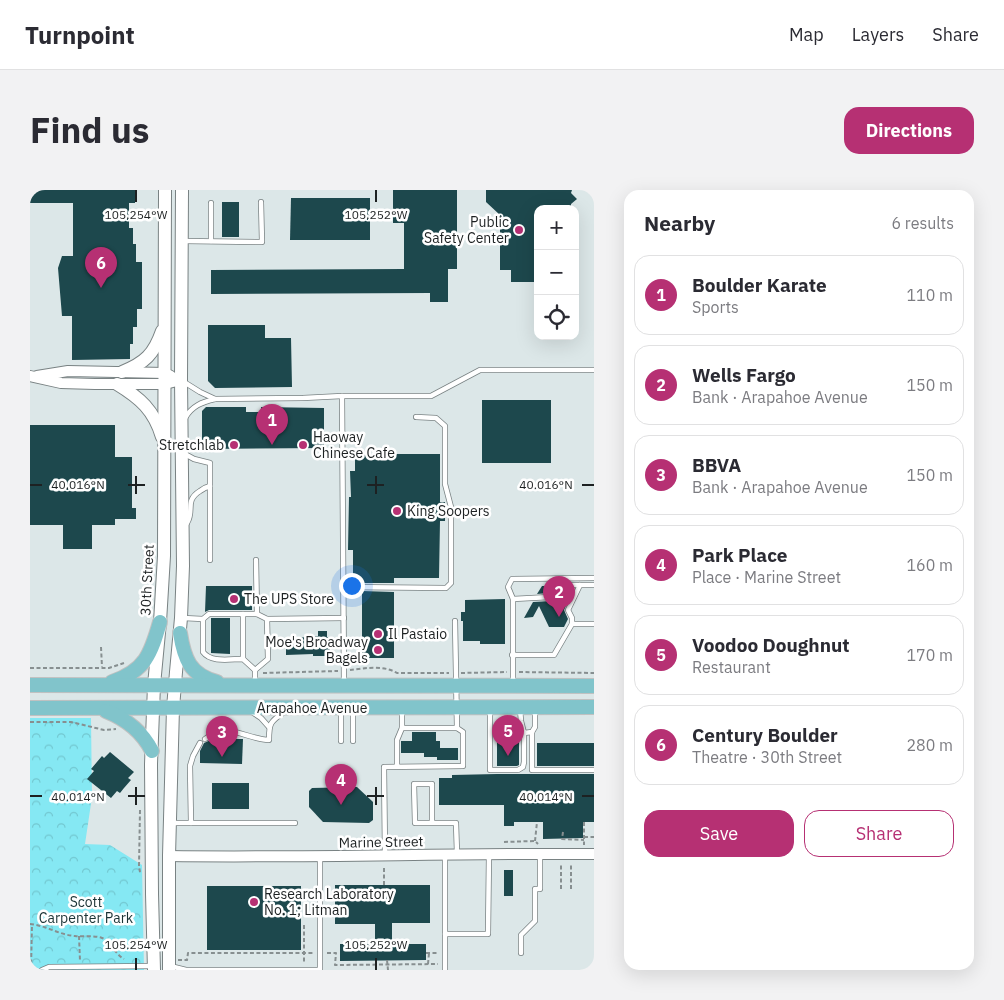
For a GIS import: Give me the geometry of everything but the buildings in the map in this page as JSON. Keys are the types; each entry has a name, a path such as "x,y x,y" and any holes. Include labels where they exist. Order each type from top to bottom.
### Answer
{"main road":[{"name":"30th Street","path":"154,968 152,751 154,685 164,548 165,190"},
{"path":"154,968 169,968 169,856 175,685 181,618 183,528 181,380 182,190"},
{"path":"122,372 133,368 147,359 159,341 165,324"},
{"path":"116,384 137,397 149,409 159,428 164,448"},
{"path":"97,685 125,677 140,666 150,653 160,622"},
{"path":"180,633 184,653 192,669 208,680 225,685"},
{"name":"Arapahoe Avenue","path":"30,685 225,685 255,676 344,685 455,679 513,679 594,686"},
{"name":"Arapahoe Avenue","path":"30,708 594,708"},
{"path":"98,708 129,723 143,737 152,751"}],"street":[{"path":"30,377 68,371 122,372 181,380"},
{"path":"30,377 62,383 116,384 165,378"},
{"name":"Marine Street","path":"169,856 320,857 457,855 540,850 594,854"}],"lane":[{"path":"182,241 262,242 261,202"},
{"path":"211,203 211,241"},
{"path":"182,423 192,409 202,402 215,399 431,396 480,370 594,370"},
{"path":"181,380 215,399"},
{"path":"342,396 344,685"},
{"path":"344,587 446,588 451,583 451,507 445,484 445,426 436,418 416,417"},
{"path":"182,452 194,459 210,463 210,560"},
{"path":"183,528 190,518 191,499 210,486"},
{"path":"256,560 257,614"},
{"path":"513,679 513,599 508,587 512,579 594,578"},
{"path":"513,599 550,597 557,585 594,585"},
{"path":"512,655 554,655 572,624 572,618 568,610 580,585"},
{"path":"181,618 203,619 209,614 257,614 268,619 344,618"},
{"path":"243,614 243,659 255,676 268,659 268,619"},
{"path":"203,619 203,652 206,656 211,659 243,659"},
{"path":"455,621 457,728"},
{"path":"572,624 594,624"},
{"path":"535,707 535,727 532,732 532,770 594,770"},
{"path":"246,708 269,727"},
{"path":"191,823 191,762 203,741 216,732 225,731 234,731 254,738 269,740 269,727 275,718 289,708"},
{"path":"341,740 347,708"},
{"path":"347,708 353,740"},
{"path":"397,767 397,740 402,728 402,708"},
{"path":"490,708 490,770 518,770 523,767 524,762 524,733 520,708"},
{"path":"385,856 384,767 463,766 463,732 457,728 402,728"},
{"path":"524,733 532,732"},
{"path":"432,823 432,784 414,784 415,823 432,823 456,823 457,855"},
{"path":"171,823 295,823"},
{"path":"522,953 521,935 535,920 535,889 540,889 540,850"},
{"path":"445,934 488,934 488,854"},
{"path":"445,855 445,970"},
{"path":"169,968 186,970 320,970 320,857"},
{"path":"42,970 49,967 154,968"}],"path":[{"path":"101,647 102,668"},
{"path":"30,668 109,668 124,663"},
{"path":"255,676 344,671 363,668 390,669 397,672 455,679 513,679 594,673"},
{"path":"30,722 71,722 104,730 117,729"},
{"path":"537,822 535,841 540,850"},
{"path":"584,822 584,848"},
{"path":"563,832 562,840 594,837"},
{"path":"504,842 535,841"},
{"path":"561,864 561,889"},
{"path":"571,864 571,889"},
{"path":"384,868 384,885"},
{"path":"31,970 31,924 69,936 104,938 122,959 129,960"},
{"path":"304,925 304,969"},
{"path":"79,936 80,962"},
{"path":"428,964 428,953 445,952"},
{"path":"182,961 187,960 188,953 336,953 335,965 445,964"},
{"path":"387,960 388,970"}],"green space":[{"name":"Scott Carpenter Park","path":"30,718 91,718 92,797 85,844 110,845 142,865 144,970 30,970"}],"place":[{"name":"Public Safety Center","path":"519,230"},
{"name":"Century Boulder","path":"101,288"},
{"name":"Stretchlab","path":"234,445"},
{"name":"Boulder Karate","path":"272,445"},
{"name":"Haoway Chinese Cafe","path":"303,445"},
{"name":"King Soopers","path":"397,511"},
{"name":"The UPS Store","path":"234,599"},
{"name":"Wells Fargo","path":"559,617"},
{"name":"Il Pastaio","path":"378,634"},
{"name":"Moe's Broadway Bagels","path":"378,650"},
{"name":"Voodoo Doughnut","path":"508,756"},
{"name":"BBVA","path":"222,757"},
{"name":"Park Place","path":"341,805"},
{"name":"Research Laboratory No. 1; Litman","path":"254,902"}]}
